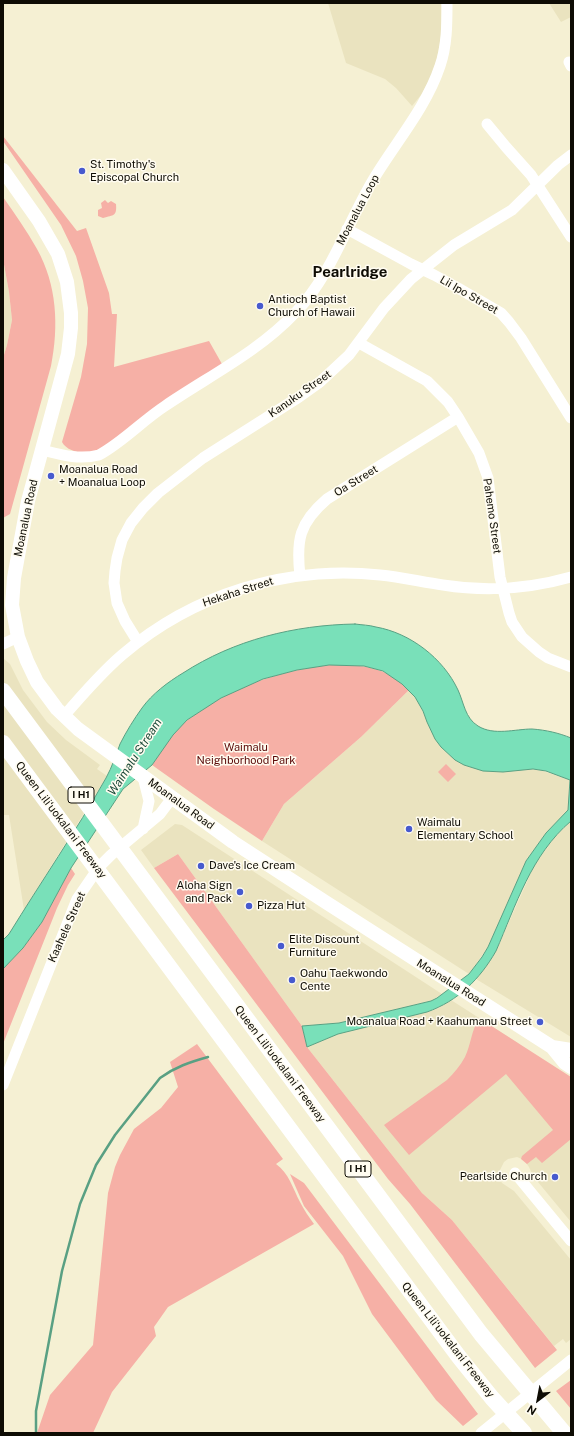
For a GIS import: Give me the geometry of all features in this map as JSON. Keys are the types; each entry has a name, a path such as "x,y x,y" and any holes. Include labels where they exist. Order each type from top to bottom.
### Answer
{"highway":[{"name":"Queen Liliʻuokalani Freeway","path":"3,691 481,1334 564,1433"},
{"name":"Queen Liliʻuokalani Freeway","path":"3,743 459,1357 492,1398 524,1433"}],"main road":[{"name":"Moanalua Road","path":"3,170 49,238 58,254 69,297 71,328 68,354 28,501 14,578 12,605 18,637 37,682 49,699 78,729 257,858 552,1046 571,1050"},
{"name":"Moanalua Road","path":"552,1046 565,1063 571,1067"}],"street":[{"name":"Moanalua Loop","path":"42,450 79,458 89,458 99,455 163,407 263,342 282,326 305,302 324,275 373,180 420,108 436,78 443,59 447,3"},
{"path":"487,124 531,175 571,236"},
{"name":"Kanuku Street","path":"138,642 117,603 114,583 115,571 119,549 131,523 150,501 203,458 312,388 334,370 359,343 390,301 422,269 454,245 504,216 522,201 558,165 571,155"},
{"name":"Lii Ipo Street","path":"347,229 470,295 495,309 505,317 521,338 571,418"},
{"name":"Pahemo Street","path":"359,343 427,381 448,402 458,417 479,453 488,478 500,577 509,614 516,629 530,645 548,658 571,667"},
{"name":"Oa Street","path":"300,576 298,546 301,534 307,520 320,505 327,499 458,417"},
{"name":"Hekaha Street","path":"64,716 109,668 138,642 177,617 215,598 253,585 277,579 342,572 398,577 452,587 503,588 531,586 571,577"},
{"path":"3,644 18,637"},
{"path":"142,829 149,802 143,777"},
{"name":"Kaahele Street","path":"3,1083 77,899 99,867 110,855 163,811 172,798"},
{"path":"515,1173 571,1241"},
{"path":"484,1430 571,1360"}],"shaded area":[{"path":"328,3 441,3 441,36 437,59 430,79 421,95 412,106 396,88 385,79 346,63"},
{"path":"549,3 571,3 571,17 561,22"},
{"path":"3,259 12,320 3,358"},
{"path":"3,658 10,664 23,690 47,722 66,740 100,765 97,769 107,776 24,910 9,815 3,815"},
{"name":"Waimalu Elementary School","path":"409,690 419,703 435,739 448,754 464,765 492,772 524,769 540,770 570,780 569,810 546,833 526,861 488,947 469,974 262,841 284,804 361,737"},
{"path":"571,821 571,1037 476,979 496,951 534,866 553,839"},
{"path":"175,824 182,825 442,994 431,1001 339,1023 302,1026 178,854 154,868 141,850"},
{"path":"451,1000 518,1043 571,1101 571,1222 533,1176 524,1160 517,1157 508,1159 504,1162 499,1172 502,1183 514,1191 571,1260 571,1339 566,1343 563,1339 554,1346 452,1220 422,1193 307,1047 338,1034 427,1012 439,1008"}],"green space":[{"path":"3,136 77,231 86,228 109,293 112,314 117,314 114,367 209,341 222,364 110,443 95,451 77,452 65,446 62,442 81,377 87,344 88,308 76,256 61,225 3,141"},
{"path":"3,197 29,236 44,263 52,291 55,336 51,366 10,514 3,518 3,358 12,320 3,259"},
{"path":"105,200 108,203 111,201 116,204 116,211 114,214 103,218 98,216 98,210 102,208 101,203"},
{"name":"Waimalu Neighborhood Park","path":"329,665 351,665 372,668 390,676 409,690 361,737 284,804 262,841 152,765 168,741 182,725 217,700 248,685 279,675 296,670"},
{"path":"446,764 456,774 448,782 438,772"},
{"path":"178,854 302,1026 307,1047 422,1193 452,1220 557,1350 535,1368 410,1204 388,1179 154,868"},
{"path":"71,868 75,874 57,908 3,1044 3,969 23,948 42,922"},
{"path":"479,1018 571,1077 571,1139 542,1163 536,1157 527,1164 521,1159 522,1156 553,1130 506,1074 409,1155 384,1125 452,1075 465,1057 474,1028"},
{"path":"197,1044 283,1159 276,1164 284,1172 314,1224 168,1307 154,1327 156,1336 112,1392 93,1433 37,1433 50,1395 93,1345 108,1193 115,1167 134,1129 161,1108 178,1087 170,1062"},
{"path":"290,1174 304,1183 478,1414 463,1426 436,1400 372,1314 343,1256 304,1206"},
{"path":"571,1380 571,1409 556,1391"}],"water":[{"name":"Waimalu Stream","path":"355,624 389,630 413,641 424,649 452,678 465,710 470,719 478,726 491,731 542,730 571,738 571,821 557,834 535,865 518,899 496,951 483,971 467,988 449,1002 427,1012 338,1034 307,1047 302,1026 339,1023 431,1001 469,974 488,947 526,861 546,833 568,810 570,780 546,771 533,769 503,772 483,771 464,765 455,760 441,747 435,739 423,711 415,697 402,684 383,671 364,666 329,665 297,670 263,679 221,698 187,720 173,735 152,765 123,789 71,868 42,922 23,948 3,969 3,940 9,934 95,798 130,726 151,698 172,680 203,661 244,643 265,636 310,627"}],"waterway":[{"path":"36,1433 36,1411 62,1271 80,1204 96,1165 115,1135 160,1078 183,1065 208,1057"}],"place":[{"name":"St. Timothy's Episcopal Church","path":"82,171"},
{"name":"Antioch Baptist Church of Hawaii","path":"260,306"},
{"name":"Moanalua Road + Moanalua Loop","path":"51,476"},
{"name":"Waimalu Elementary School","path":"409,829"},
{"name":"Dave's Ice Cream","path":"201,866"},
{"name":"Aloha Sign and Pack","path":"240,892"},
{"name":"Pizza Hut","path":"249,906"},
{"name":"Elite Discount Furniture","path":"281,946"},
{"name":"Oahu Taekwondo Cente","path":"292,980"},
{"name":"Moanalua Road + Kaahumanu Street","path":"540,1022"},
{"name":"Pearlside Church","path":"555,1177"}],"district":[{"name":"Pearlridge","path":"350,272"}]}
